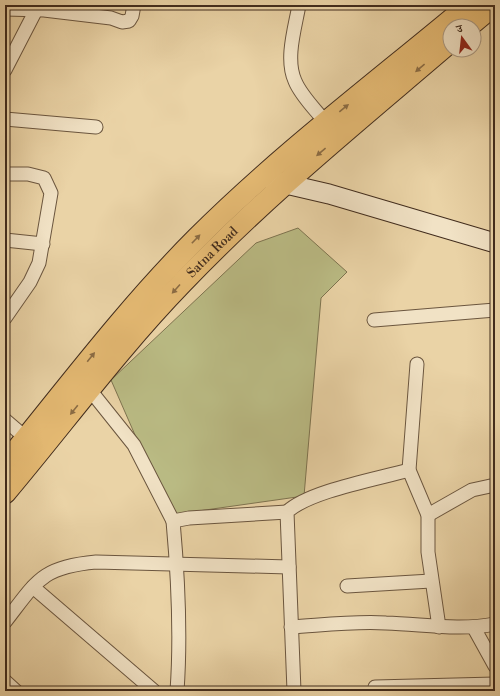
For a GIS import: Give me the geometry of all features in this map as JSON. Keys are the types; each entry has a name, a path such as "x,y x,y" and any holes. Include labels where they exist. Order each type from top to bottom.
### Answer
{"main road":[{"path":"5,464 117,326 196,239 261,178 469,5"},
{"path":"479,18 494,5"},
{"name":"Satna Road","path":"5,493 133,337 182,283 284,184 442,49"}],"street":[{"path":"5,9 72,9 112,18 122,22 129,21 132,16 134,5"},
{"path":"298,5 290,62 292,73 304,95 326,123"},
{"path":"5,70 36,10"},
{"path":"5,120 96,127"},
{"path":"5,174 28,174 44,178 51,193 39,263 30,282 9,306 5,318"},
{"path":"261,178 328,194 495,243"},
{"path":"5,240 43,244"},
{"path":"374,320 495,310"},
{"path":"417,364 409,470 428,515 428,552 431,581 439,627"},
{"path":"90,390 134,445 173,521 177,565 179,657 177,691"},
{"path":"5,420 26,438"},
{"path":"173,521 189,518 287,512 293,506 313,496 409,470"},
{"path":"428,515 472,490 495,485"},
{"path":"287,512 294,691"},
{"path":"5,622 39,579 55,569 76,564 96,562 289,567"},
{"path":"347,586 431,581"},
{"path":"33,587 154,691"},
{"path":"292,627 369,622 474,628 495,624"},
{"path":"474,628 495,666"},
{"path":"5,681 16,691"},
{"path":"376,687 495,684"}],"green space":[{"path":"298,228 347,272 321,298 304,496 170,515 111,380 256,243"}]}
